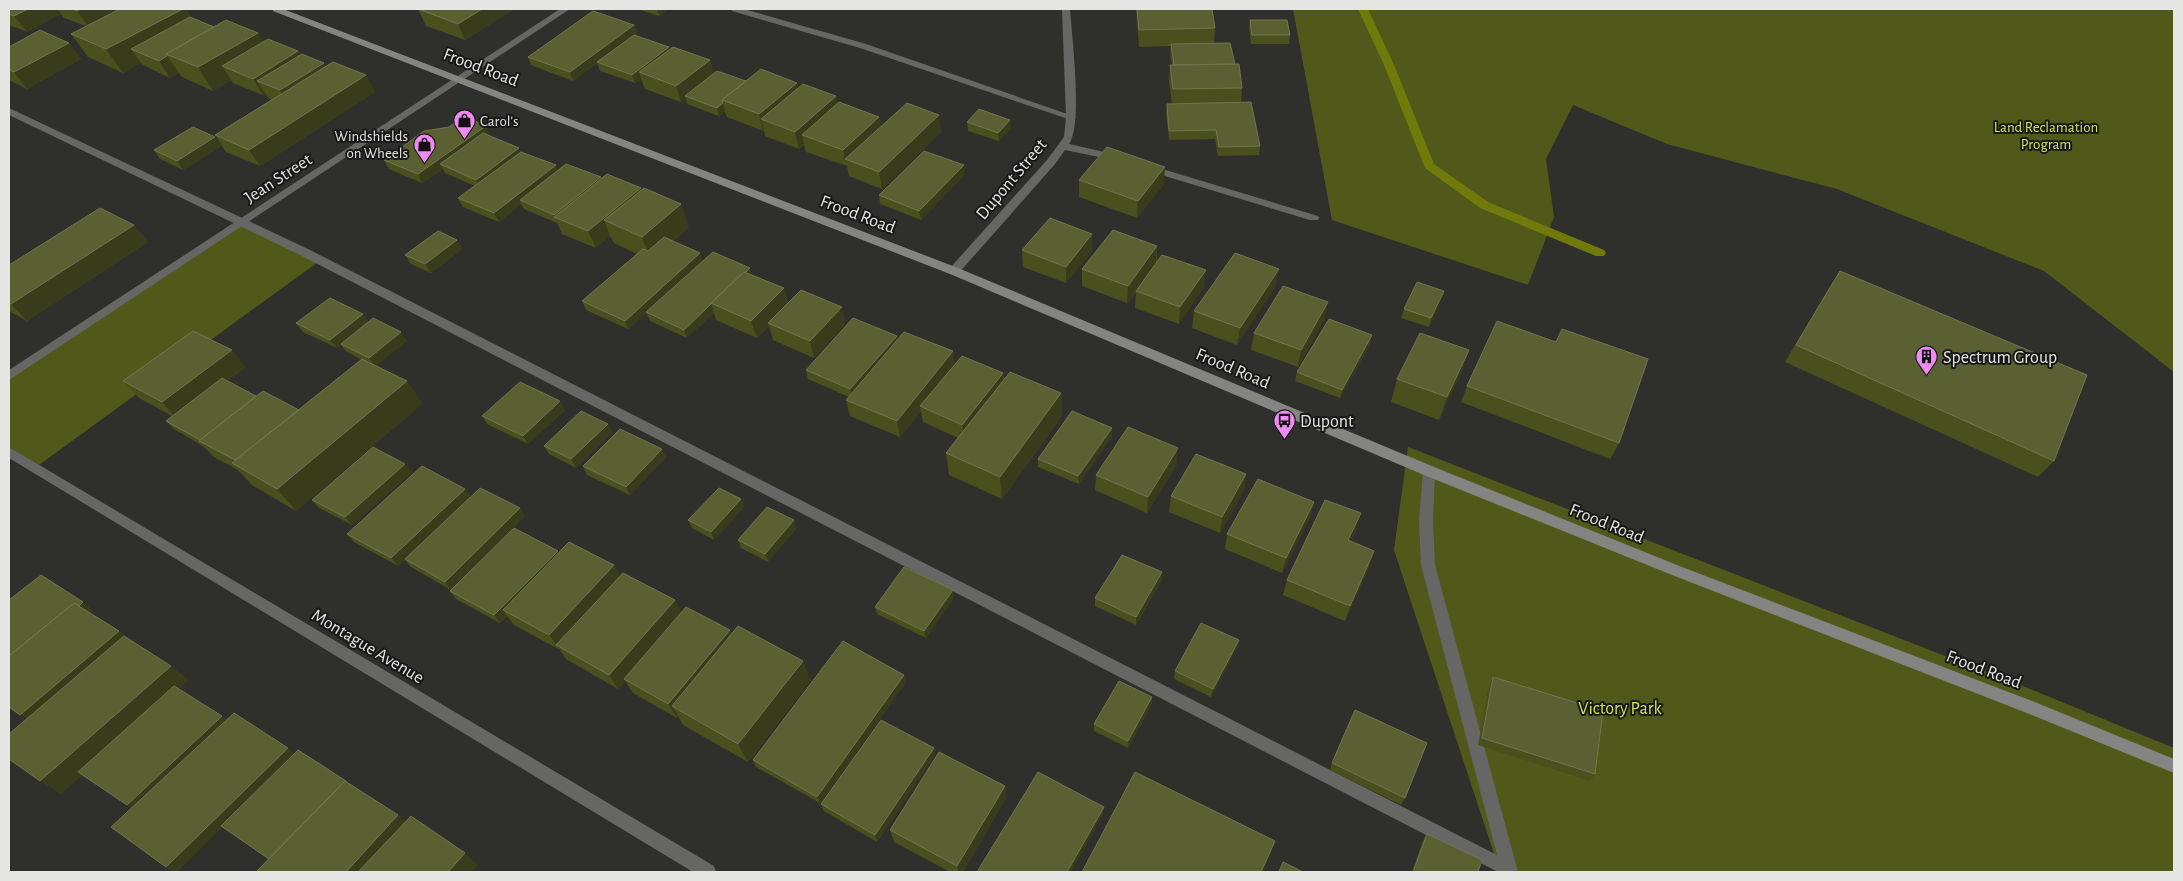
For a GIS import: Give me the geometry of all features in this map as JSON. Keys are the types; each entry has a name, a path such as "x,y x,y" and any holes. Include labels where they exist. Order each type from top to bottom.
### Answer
{"street":[{"name":"Frood Road","path":"276,9 954,271 1429,471 1677,571 2032,708 2174,766"},
{"name":"Jean Street","path":"9,376 566,9"},
{"path":"735,9 863,46 1071,116"},
{"name":"Dupont Street","path":"954,271 1051,162 1069,137 1071,116 1066,9"},
{"path":"9,111 240,224 313,257 1509,870"},
{"path":"1062,146 1097,152 1314,218"},
{"name":"Montague Avenue","path":"9,452 708,872"},
{"path":"1429,471 1426,521 1428,565 1509,870"}],"green space":[{"name":"Land Reclamation Program","path":"1293,9 2174,9 2174,372 2044,271 1837,189 1667,144 1573,105 1546,159 1554,217 1528,285 1332,220"},
{"path":"241,222 322,259 39,465 9,447 9,374"},
{"name":"Victory Park","path":"1408,447 2035,691 2174,748 2174,872 1500,872 1394,550"}],"building":[{"path":"9,9 28,9 14,16 9,14"},
{"path":"120,9 183,9 106,49 71,34"},
{"path":"418,9 482,9 458,24"},
{"path":"1137,9 1212,9 1215,28 1139,30"},
{"path":"593,11 634,25 570,72 528,57"},
{"path":"190,17 214,27 166,54 167,56 159,61 131,49"},
{"path":"226,20 258,33 198,67 166,54"},
{"path":"1250,20 1287,20 1290,35 1252,35"},
{"path":"40,30 69,43 14,72 9,70 9,47"},
{"path":"634,35 669,47 632,75 597,62"},
{"path":"268,39 298,51 253,79 222,66"},
{"path":"1230,43 1235,64 1174,65 1171,44"},
{"path":"673,47 710,60 676,86 639,72"},
{"path":"302,54 324,63 280,90 257,81"},
{"path":"333,62 366,75 249,150 215,135"},
{"path":"1239,64 1242,88 1173,89 1170,65"},
{"path":"761,69 797,83 759,114 722,100"},
{"path":"717,71 746,81 722,100 723,103 717,108 685,96"},
{"path":"803,84 836,96 795,132 761,119"},
{"path":"839,102 879,117 843,150 802,135"},
{"path":"1251,102 1260,146 1219,147 1216,130 1169,131 1167,104"},
{"path":"907,103 939,115 879,172 845,159"},
{"path":"979,109 1010,120 998,133 967,122"},
{"path":"464,116 486,126 418,174 384,160 424,131 449,127"},
{"path":"193,127 215,137 177,161 154,150"},
{"path":"483,133 519,148 476,180 440,164"},
{"path":"1107,147 1165,167 1138,201 1079,180"},
{"path":"924,151 964,165 919,211 879,195"},
{"path":"521,152 556,165 494,213 458,198"},
{"path":"566,164 601,177 554,215 520,200"},
{"path":"607,174 641,188 588,231 554,217"},
{"path":"644,188 681,204 642,237 604,220"},
{"path":"100,208 134,225 11,304 9,303 9,265"},
{"path":"1050,218 1092,234 1066,267 1022,250"},
{"path":"1113,230 1157,246 1128,286 1082,269"},
{"path":"438,231 457,240 425,264 405,255"},
{"path":"664,237 700,253 625,321 582,301 643,249 648,251"},
{"path":"713,252 750,268 684,330 646,312"},
{"path":"1235,253 1279,269 1240,328 1194,311"},
{"path":"1162,255 1206,270 1180,307 1136,291"},
{"name":"Spectrum Group","path":"1840,271 2087,375 2054,461 1796,345"},
{"path":"744,272 784,288 751,321 711,303"},
{"path":"1417,282 1444,291 1431,318 1404,309"},
{"path":"1283,286 1328,302 1301,350 1254,333"},
{"path":"801,290 842,307 810,341 768,323"},
{"path":"330,298 363,314 330,340 296,323"},
{"path":"373,318 401,332 369,358 341,344"},
{"path":"853,318 897,336 850,389 806,370"},
{"path":"1329,319 1372,335 1342,390 1297,372"},
{"path":"1497,321 1556,342 1562,329 1648,359 1619,443 1467,386"},
{"path":"193,331 232,350 162,402 123,381"},
{"path":"904,332 953,351 897,421 846,400"},
{"path":"1420,333 1469,350 1447,397 1397,379"},
{"path":"962,356 1003,373 962,425 920,406"},
{"path":"362,359 407,381 277,489 232,463"},
{"path":"1010,372 1061,393 1000,477 946,453"},
{"path":"222,378 256,396 200,440 166,421"},
{"path":"520,382 560,401 523,436 482,416"},
{"path":"263,391 299,410 235,460 199,441"},
{"path":"581,411 608,424 571,459 544,446"},
{"path":"1072,411 1112,428 1078,476 1038,459"},
{"path":"1128,427 1178,448 1148,497 1096,475"},
{"path":"620,429 662,449 626,487 583,466"},
{"path":"373,447 405,464 345,517 312,500"},
{"path":"1196,454 1246,474 1222,517 1171,496"},
{"path":"422,466 465,489 391,558 347,534"},
{"path":"1258,479 1314,502 1286,558 1227,534"},
{"path":"480,488 520,508 445,582 405,559"},
{"path":"719,488 741,499 711,532 688,520"},
{"path":"1325,500 1361,513 1348,540 1374,551 1350,606 1287,580"},
{"path":"767,507 794,520 765,554 738,540"},
{"path":"514,528 558,551 494,615 450,591"},
{"path":"569,542 614,565 549,635 503,610"},
{"path":"1122,555 1162,572 1136,617 1095,598"},
{"path":"904,567 953,590 924,631 875,607"},
{"path":"623,573 675,600 609,675 556,645"},
{"path":"41,575 83,602 79,606 74,603 9,656 9,600"},
{"path":"74,603 119,631 20,715 9,707 9,656"},
{"path":"686,607 730,630 668,704 624,679"},
{"path":"1201,623 1239,640 1213,689 1175,671"},
{"path":"738,626 803,661 738,744 672,706"},
{"path":"124,636 171,666 40,781 9,759 9,734"},
{"path":"843,641 904,675 817,797 753,760"},
{"path":"1493,677 1603,711 1595,774 1482,738"},
{"path":"1119,681 1152,697 1128,741 1094,724"},
{"path":"174,686 222,716 127,805 78,772"},
{"path":"1355,710 1427,743 1405,798 1332,763"},
{"path":"234,713 288,748 166,867 111,827"},
{"path":"881,720 934,748 875,835 821,804"},
{"path":"298,750 346,781 269,859 221,826"},
{"path":"939,752 1005,786 957,866 890,830"},
{"path":"1038,772 1104,807 1067,872 977,872"},
{"path":"1135,772 1275,841 1261,872 1082,872"},
{"path":"345,781 398,815 346,872 256,872"},
{"path":"411,816 465,853 448,872 358,872"},
{"path":"1427,834 1482,860 1478,872 1413,872"},
{"path":"1283,862 1303,872 1279,872"}],"waterway":[{"path":"1363,9 1389,65 1429,166 1484,205 1600,253"}],"place":[{"name":"Carol's","path":"464,140"},
{"name":"Windshields on Wheels","path":"424,164"},
{"name":"Spectrum Group","path":"1927,376"},
{"name":"Dupont","path":"1284,440"}]}
